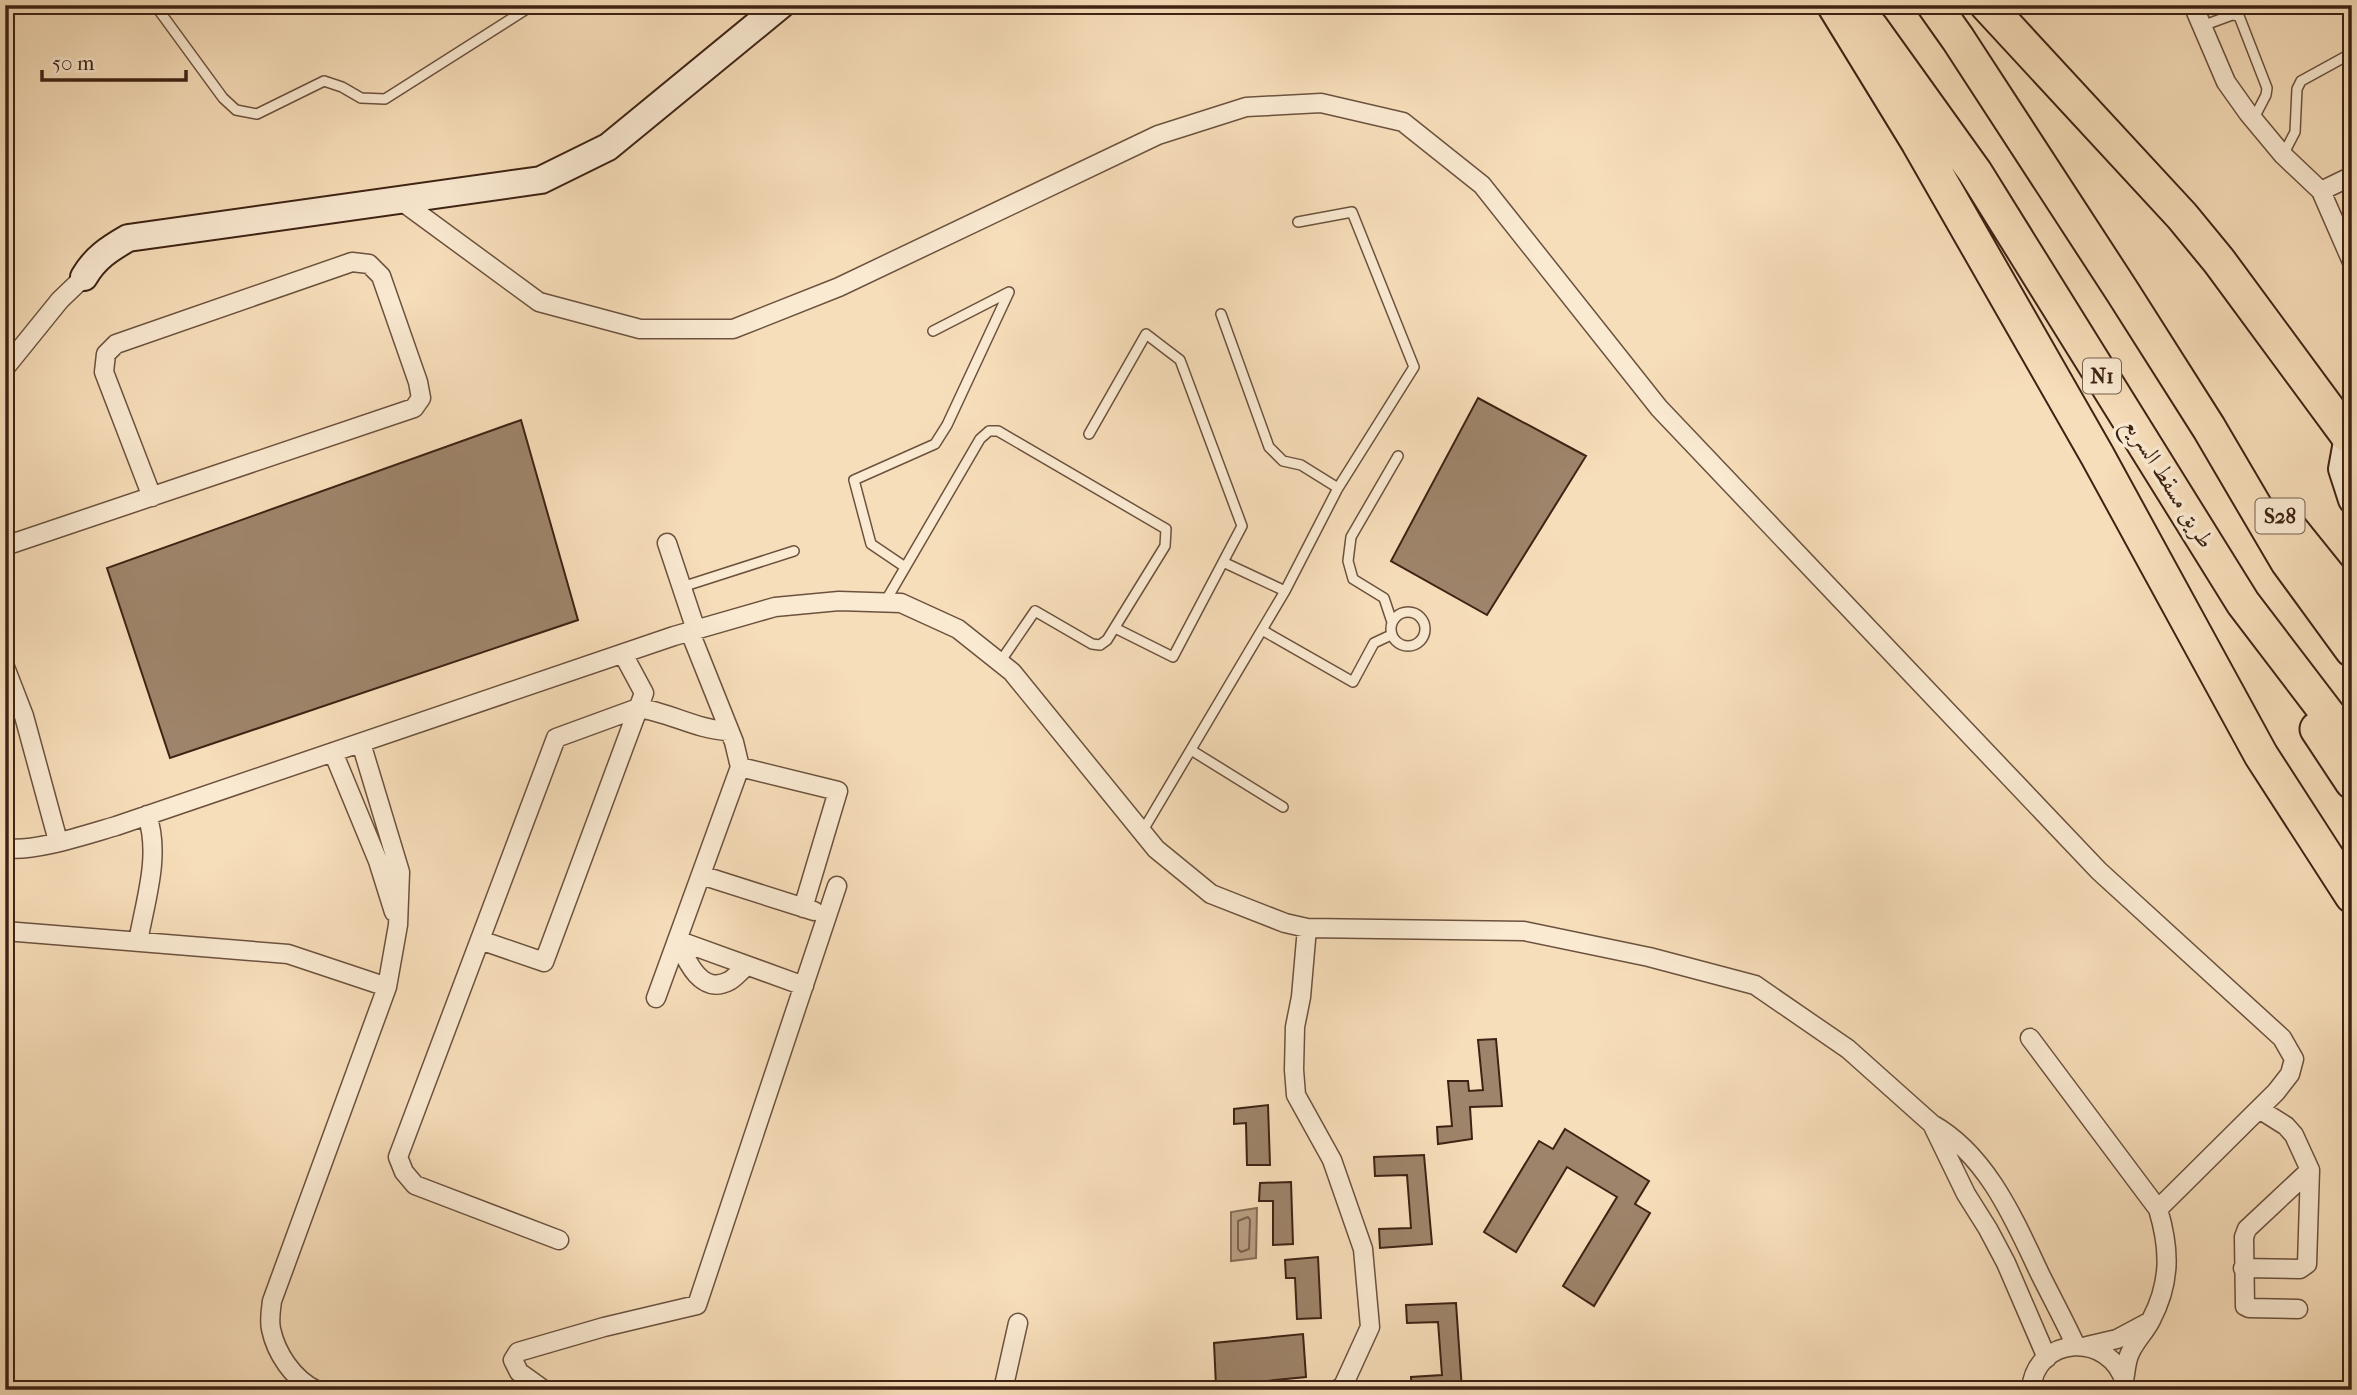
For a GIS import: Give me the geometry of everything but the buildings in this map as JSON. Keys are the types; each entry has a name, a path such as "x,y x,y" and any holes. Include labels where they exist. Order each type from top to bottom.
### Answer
{"highway":[{"path":"1834,5 1918,142 2090,443 2260,755 2352,895"},
{"name":"طريق مسقط السريع","path":"1855,5 1975,172 2243,603 2352,746"},
{"path":"1934,5 2115,279 2209,428 2287,561 2352,650"},
{"path":"1987,5 2182,216 2350,433"},
{"name":"S28","path":"2209,428 2352,605"},
{"path":"2243,603 2327,745 2352,782"}],"street":[{"path":"5,368 60,300 84,277 91,265 107,250 128,239 541,180 608,147 781,5"},
{"path":"2193,5 2226,82 2253,120 2283,155 2321,191 2352,262"},
{"path":"400,200 539,302 640,329 733,329 838,287 1158,135 1246,107 1321,103 1403,122 1482,185 1659,408 2099,871 2282,1038 2294,1059 2290,1074 2259,1109 2158,1209"},
{"path":"2321,191 2352,176"},
{"path":"5,546 152,497 414,408 421,398 418,382 382,276 369,264 352,262 117,344 106,354 104,372 152,497"},
{"path":"2350,433 2342,469 2352,500"},
{"path":"656,998 740,767 693,631 667,543"},
{"path":"5,848 15,850 58,841 147,815 623,654 775,607 839,601 901,603 958,629 1012,672 1156,849 1211,894 1285,923 1307,928 1524,931 1649,957 1755,985 1848,1049 1933,1124 1947,1132 1976,1161 1999,1192 2081,1346 2103,1352 2116,1364 2125,1385"},
{"path":"480,940 544,962 644,693 623,654"},
{"path":"5,667 24,716 58,841"},
{"path":"559,1240 415,1185 404,1172 398,1157 555,738 638,708 712,730 729,731"},
{"path":"316,1390 306,1385 284,1362 271,1328 272,1301 387,987 398,925 400,872 361,743"},
{"path":"333,752 378,861 398,925"},
{"path":"740,767 838,791 803,908"},
{"path":"138,942 154,852 153,833 147,815"},
{"path":"701,875 827,916"},
{"path":"544,1390 519,1372 513,1360 518,1352 604,1327 697,1305 837,886"},
{"path":"1307,928 1301,996 1295,1027 1296,1095 1332,1160 1363,1249 1370,1327 1343,1386 1336,1390"},
{"path":"5,931 288,954 387,987"},
{"path":"677,940 690,966 702,981 729,981 747,966"},
{"path":"677,940 804,986"},
{"path":"2030,1038 2158,1209 2166,1235 2168,1266 2162,1296 2129,1354 2125,1385"},
{"path":"2243,1268 2305,1268 2307,1264 2310,1170 2294,1135 2286,1126 2259,1109"},
{"path":"1933,1124 1966,1194 2006,1263 2047,1357"},
{"path":"2298,1310 2245,1306 2245,1232 2310,1170"},
{"path":"2031,1390 2032,1380 2040,1364 2052,1352 2069,1346 2118,1339 2150,1321"},
{"path":"1003,1390 1017,1323"}],"lane":[{"path":"155,5 223,98 236,110 257,114 324,81 361,98 385,99 533,5"},
{"path":"2202,26 2232,15 2239,16 2267,88 2253,120"},
{"path":"2283,155 2295,132 2297,89 2301,81 2352,53"},
{"path":"1142,832 1285,591 1338,488 1414,367 1352,212 1298,222"},
{"path":"905,567 872,544 854,480 935,444 947,425 1009,292 933,331"},
{"path":"1221,314 1269,447 1283,461 1301,465 1338,488"},
{"path":"1089,434 1146,334 1180,360 1242,526 1173,657 1115,628"},
{"path":"884,603 981,439 989,431 998,431 1166,529 1165,545 1107,640 1100,645 1092,645 1035,611 1000,662"},
{"path":"1392,622 1403,613 1416,614 1426,623 1424,636 1414,645 1400,644 1391,635 1392,622 1384,598 1353,579 1348,561 1351,537 1398,456"},
{"path":"682,587 794,551"},
{"path":"1223,562 1285,591"},
{"path":"1262,630 1353,682 1374,643 1391,635"},
{"path":"1191,750 1283,807"}],"water":[{"path":"1257,1208 1256,1258 1231,1261 1231,1212"}]}
